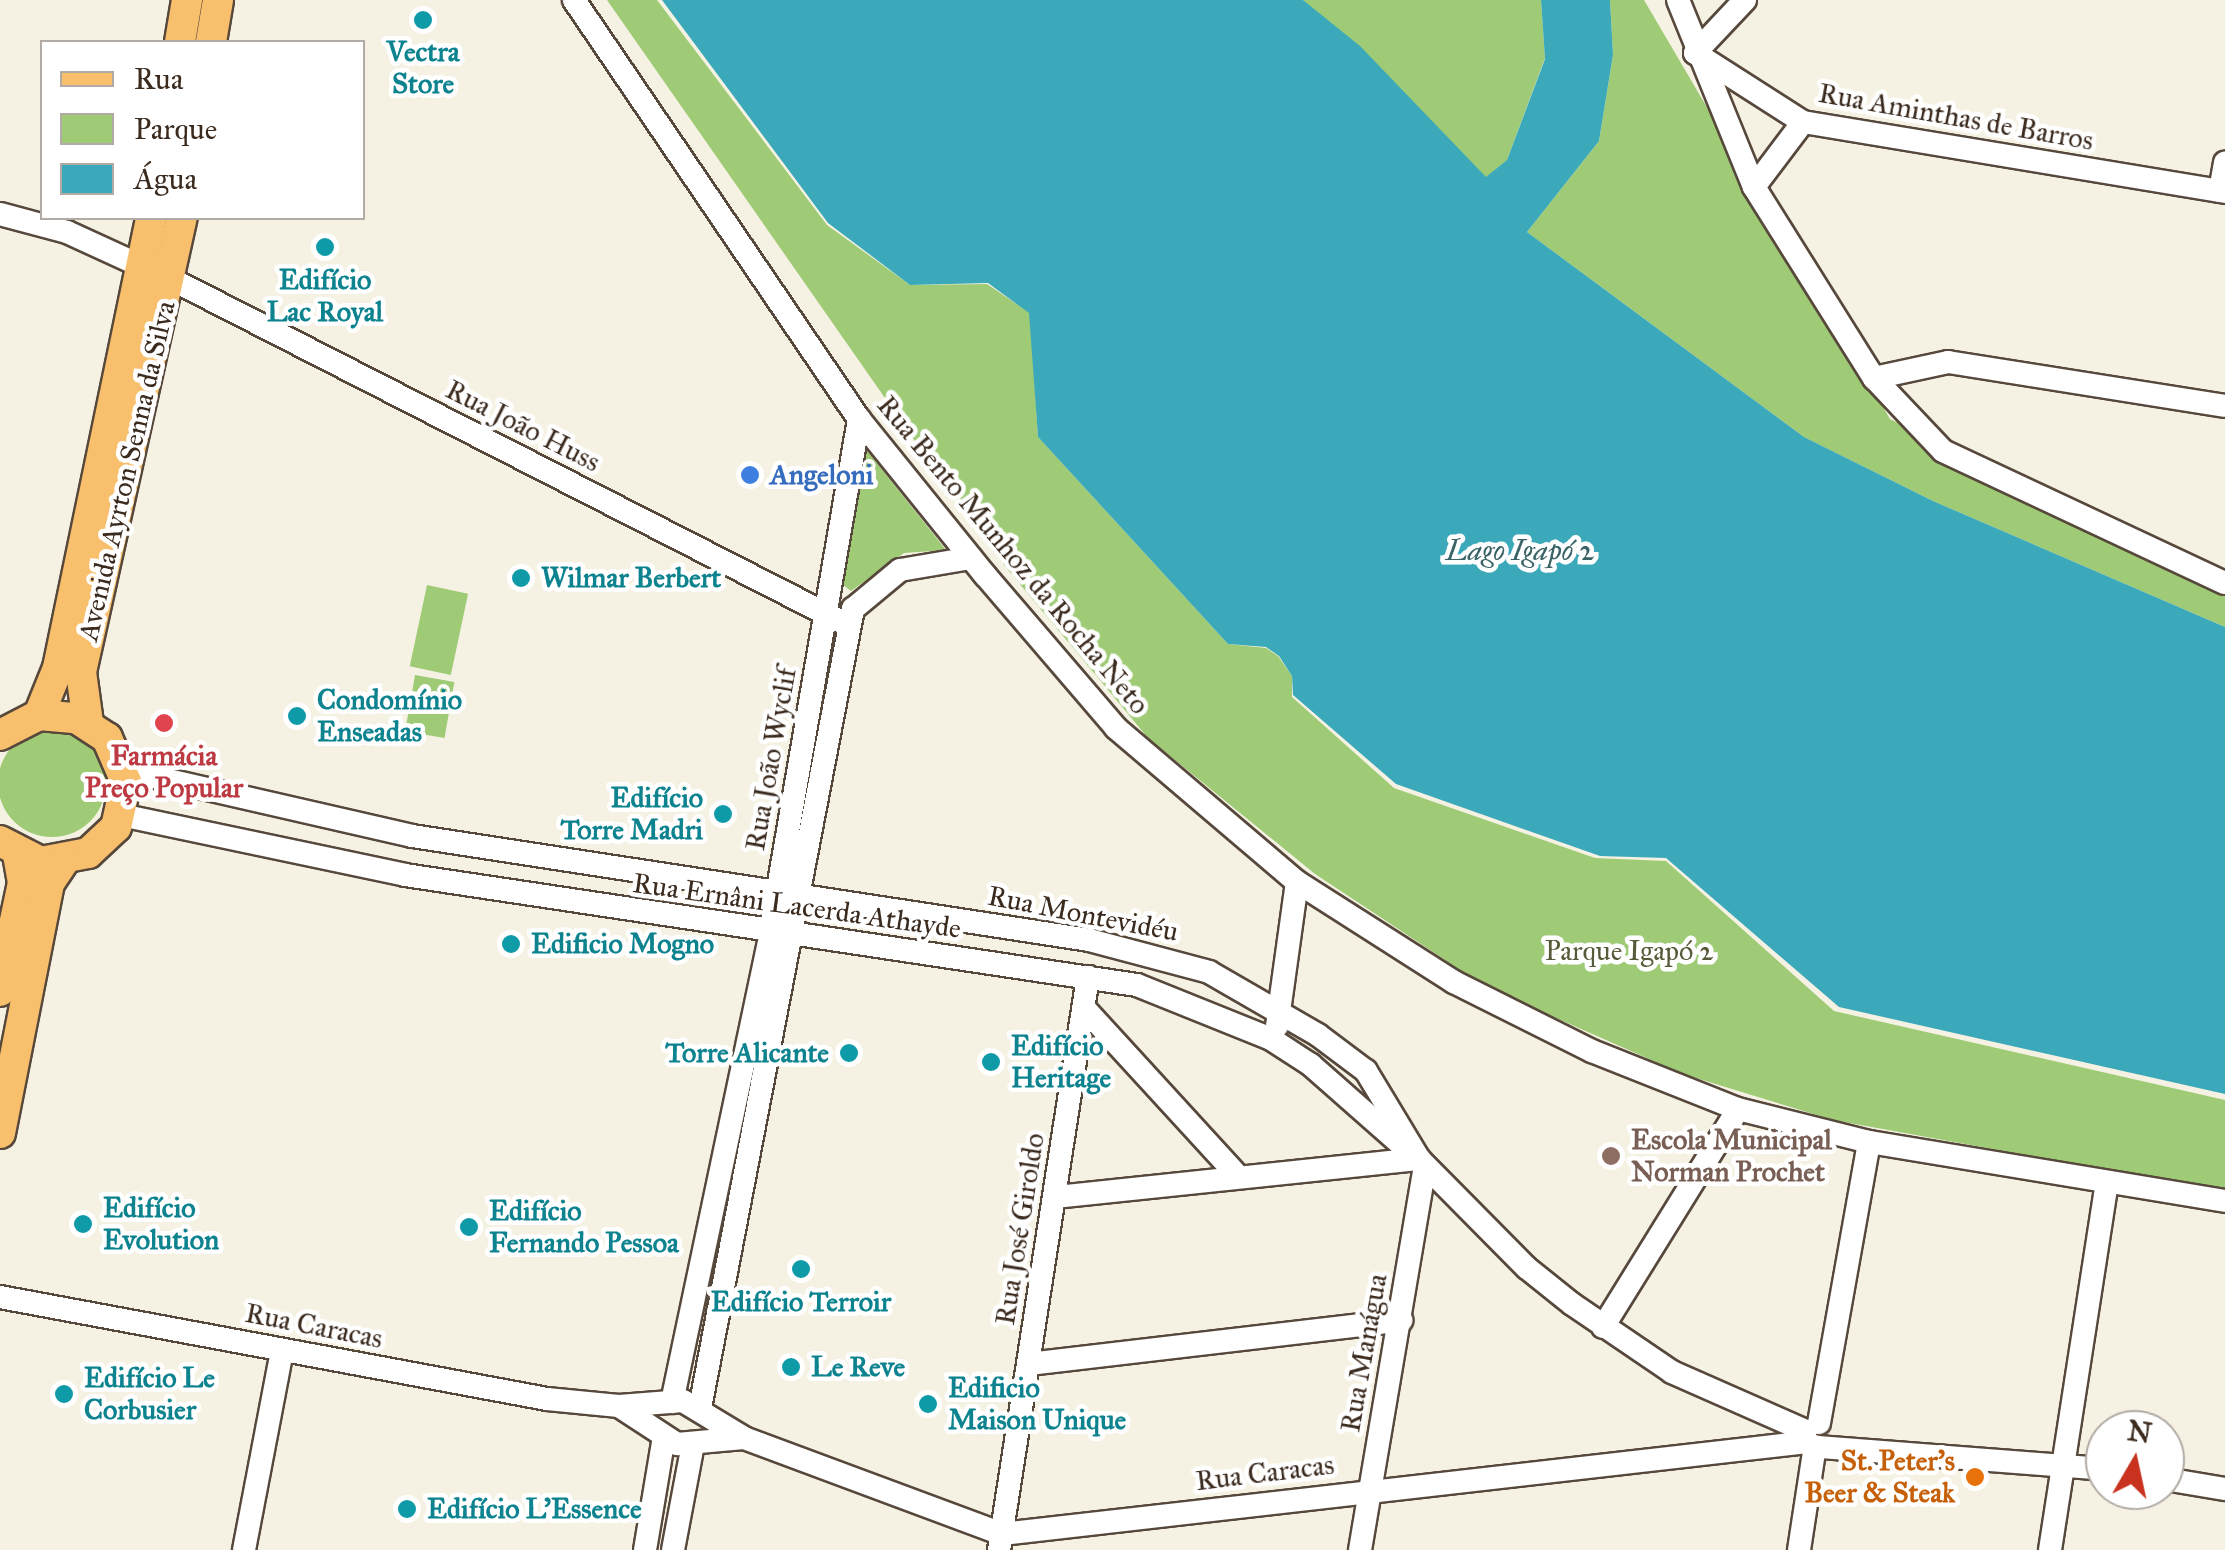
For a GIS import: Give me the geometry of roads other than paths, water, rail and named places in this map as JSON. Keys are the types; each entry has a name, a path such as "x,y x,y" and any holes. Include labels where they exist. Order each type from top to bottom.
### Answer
{"main road":[{"path":"180,40 187,0"},
{"path":"211,40 218,0"},
{"name":"Avenida Ayrton Senna da Silva","path":"39,715 58,668 152,220"},
{"name":"Avenida Ayrton Senna da Silva","path":"88,723 81,672 182,220"},
{"path":"0,735 39,715 88,723 107,738 124,770 121,816 99,846 64,862 49,883 0,1133"},
{"path":"9,848 64,862"},
{"path":"0,992 23,884 9,848"}],"street":[{"name":"Rua Bento Munhoz da Rocha Neto","path":"574,0 859,419 971,558 1116,728 1297,882 1454,982 1592,1051 1738,1110 1869,1142 2225,1201"},
{"path":"1678,0 1694,52 1754,187 1874,378 1943,452 2225,582"},
{"path":"1694,52 1745,0"},
{"name":"Rua Aminthas de Barros","path":"1694,52 1803,122 2222,192"},
{"path":"1754,187 1803,122"},
{"path":"2222,192 2225,162"},
{"path":"0,214 67,232 143,267"},
{"name":"Rua João Huss","path":"171,280 838,619"},
{"path":"1874,378 1948,362 2225,406"},
{"name":"Rua João Wyclif","path":"673,1550 702,1411 838,619 859,419"},
{"name":"Rua João Wyclif","path":"838,619 900,570 971,558"},
{"name":"Rua Ernâni Lacerda Athayde","path":"124,770 412,836 789,897"},
{"name":"Rua Ernâni Lacerda Athayde","path":"121,816 404,876 782,936 1088,977 1169,994 1271,1039 1311,1065 1422,1162"},
{"path":"404,876 412,836"},
{"path":"1271,1039 1284,1014 1297,882"},
{"name":"Rua Montevidéu","path":"789,897 1156,954 1209,972 1284,1014 1366,1071 1422,1162 1527,1268 1603,1327 1672,1372 1816,1436 1896,1448 2085,1466"},
{"name":"Rua João Wyclif","path":"646,1550 662,1434 782,936"},
{"name":"Rua José Giroldo","path":"1000,1542 1088,977"},
{"path":"1084,1008 1238,1176"},
{"path":"1603,1327 1738,1110"},
{"path":"1799,1550 1869,1142"},
{"path":"1056,1197 1238,1176 1422,1162"},
{"name":"Rua Manágua","path":"1360,1550 1401,1320 1422,1162"},
{"path":"2050,1550 2107,1183"},
{"name":"Rua Caracas","path":"0,1298 547,1400 619,1406 670,1404 702,1411 744,1438 1000,1542 1816,1436"},
{"path":"1029,1364 1401,1320"},
{"path":"244,1550 282,1350"},
{"name":"Rua Caracas","path":"619,1406 662,1434 695,1442 744,1438"},
{"path":"2185,1482 2225,1489"}],"water":[{"name":"Lago Igapó 2","path":"662,0 1303,0 1360,46 1486,177 1507,160 1545,59 1541,0 1610,0 1613,55 1599,141 1527,232 1804,437 1933,501 2225,627 2225,1094 1839,1007 1666,858 1600,856 1396,784 1293,695 1292,676 1279,656 1266,647 1228,644 1038,437 1029,313 988,283 910,285 828,223"}],"place":[{"name":"Vectra Store","path":"423,20"},
{"name":"Edifício Lac Royal","path":"325,247"},
{"name":"Angeloni","path":"750,475"},
{"name":"Wilmar Berbert","path":"521,578"},
{"name":"Condomínio Enseadas","path":"297,716"},
{"name":"Farmácia Preço Popular","path":"164,723"},
{"name":"Edifício Torre Madri","path":"723,814"},
{"name":"Edificio Mogno","path":"511,944"},
{"name":"Torre Alicante","path":"849,1053"},
{"name":"Edifício Heritage","path":"991,1062"},
{"name":"Escola Municipal Norman Prochet","path":"1611,1156"},
{"name":"Edifício Evolution","path":"83,1224"},
{"name":"Edifício Fernando Pessoa","path":"469,1227"},
{"name":"Edifício Terroir","path":"801,1269"},
{"name":"Le Reve","path":"791,1367"},
{"name":"Edifício Le Corbusier","path":"64,1394"},
{"name":"Edificio Maison Unique","path":"928,1404"},
{"name":"St. Peter's Beer & Steak","path":"1975,1477"},
{"name":"Edifício L'Essence","path":"407,1509"}],"park label":[{"name":"Parque Igapó 2","path":"1629,951"}]}
